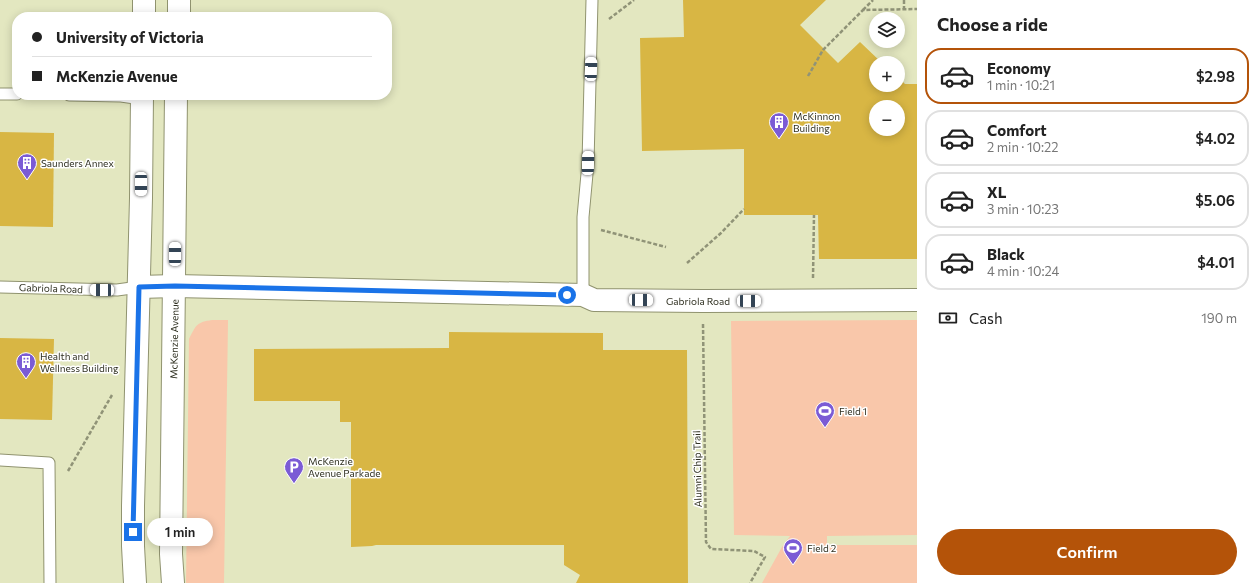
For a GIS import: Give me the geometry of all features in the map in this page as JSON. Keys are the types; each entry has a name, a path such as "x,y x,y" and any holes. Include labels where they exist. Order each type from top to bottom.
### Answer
{"main road":[{"path":"144,0 144,12"},
{"path":"179,0 179,12"},
{"path":"135,583 133,514 142,100"},
{"name":"McKenzie Avenue","path":"173,583 171,554 176,100"},
{"name":"Gabriola Road","path":"139,287 175,286 582,295 594,300 917,300"}],"lane":[{"path":"582,295 583,217 588,163 592,0"},
{"path":"0,94 12,94"},
{"name":"Gabriola Road","path":"0,287 117,290 139,287"},
{"path":"0,460 48,463 50,583"}],"path":[{"path":"604,24 634,0"},
{"path":"904,0 904,9"},
{"path":"808,76 823,50 872,1"},
{"path":"863,10 917,9"},
{"path":"687,263 721,233 744,209"},
{"path":"812,281 814,215"},
{"path":"600,230 666,247"},
{"name":"Alumni Chip Trail","path":"703,301 706,542 711,549 754,551 765,557 750,583"},
{"path":"66,474 115,390"}],"shaded area":[{"path":"212,320 228,320 224,583 186,583 189,339 193,330 200,323"},
{"name":"Field 1","path":"917,320 917,535 827,536 827,545 917,545 917,583 762,583 782,547 790,536 734,535 731,321"}],"building":[{"name":"McKinnon Building","path":"683,0 826,0 800,25 838,63 860,42 875,56 869,56 869,92 905,92 905,84 917,84 917,259 819,259 818,215 744,215 744,149 642,151 640,38 684,37"},
{"name":"Saunders Annex","path":"0,132 54,133 53,227 0,226"},
{"path":"449,332 603,333 603,350 687,350 688,583 576,583 580,575 564,565 564,545 376,545 351,547 351,422 340,422 340,401 254,401 254,349 449,348"},
{"name":"Health and Wellness Building","path":"0,338 54,339 52,420 0,419"}],"place":[{"name":"McKinnon Building","path":"779,139"},
{"name":"Saunders Annex","path":"27,180"},
{"name":"Health and Wellness Building","path":"26,379"},
{"name":"Field 1","path":"825,428"},
{"name":"McKenzie Avenue Parkade","path":"294,484"},
{"name":"Field 2","path":"793,565"}],"route":[{"path":"133,532 139,287 175,286 567,295"}]}
